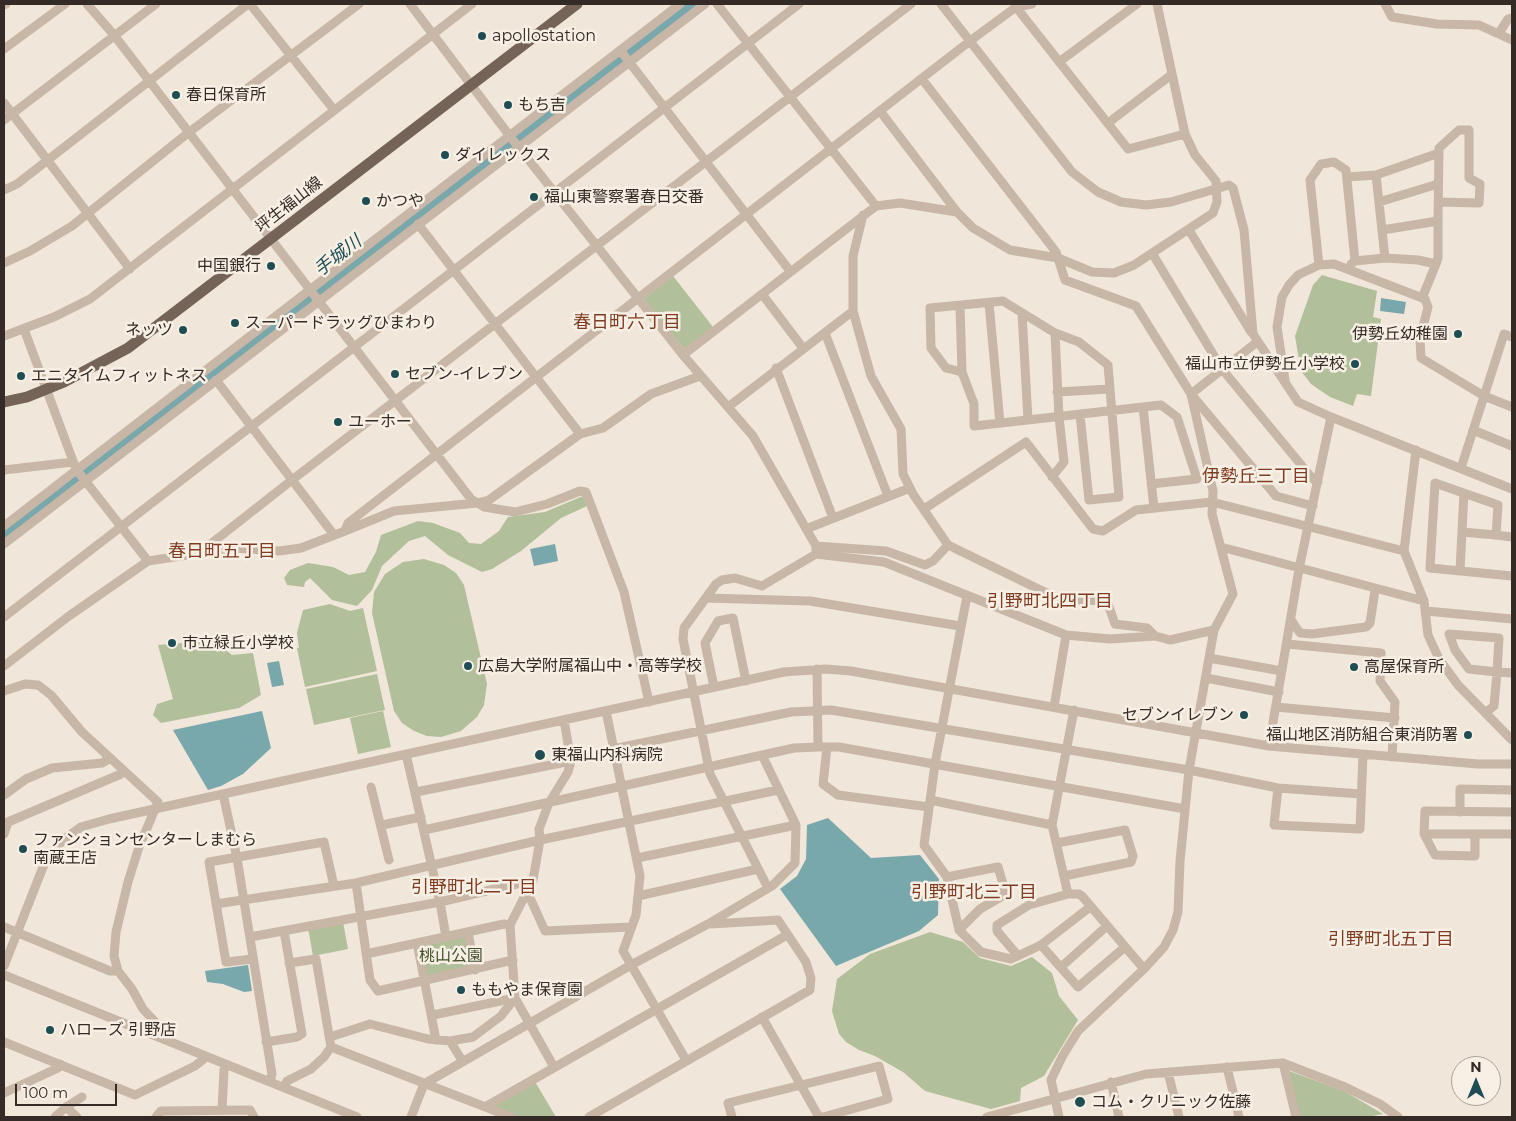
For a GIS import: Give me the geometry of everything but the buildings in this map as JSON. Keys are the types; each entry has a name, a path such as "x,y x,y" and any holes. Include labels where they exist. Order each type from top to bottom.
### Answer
{"main road":[{"name":"坪生福山線","path":"4,402 27,397 46,389 128,348 577,4"}],"street":[{"path":"4,48 65,4"},
{"path":"88,4 114,35 148,82 476,504 515,512 547,504 580,491 586,492 624,592 649,702"},
{"path":"4,120 156,4"},
{"path":"4,190 17,184 249,4 334,110"},
{"path":"4,263 54,237 87,214 188,133 359,4"},
{"path":"410,4 472,84 509,136 700,376 753,436 816,550"},
{"path":"4,336 24,329 90,298 472,4"},
{"path":"4,544 79,472 216,380 314,294 418,224 517,146 624,56 680,4"},
{"path":"4,526 79,472 314,294 509,136 624,56 704,4"},
{"path":"717,4 876,206"},
{"path":"4,617 353,346 799,4"},
{"path":"208,552 208,546 292,480 910,4"},
{"path":"941,4 1072,172 1098,192 1121,202 1146,205 1171,202 1229,185 1233,188 1244,230 1255,338"},
{"path":"345,531 348,523 970,41 1018,6 1032,4"},
{"path":"1060,62 1137,4"},
{"path":"880,111 957,212 973,228 1010,250 1058,258 1092,272 1114,273 1134,265 1189,230 1213,213 1217,202 1216,180 1195,155 1185,134 1157,4"},
{"path":"1385,4 1392,17 1437,24 1479,25 1512,40"},
{"path":"1018,6 1128,148 1185,134"},
{"path":"1499,33 1508,19 1512,18"},
{"path":"624,56 790,272"},
{"path":"1108,123 1171,75"},
{"path":"922,79 1056,252 1066,280 1136,306 1190,394 1268,488 1276,496 1313,506"},
{"path":"4,102 130,269"},
{"path":"1422,298 1438,258 1438,202 1438,184 1439,148 1459,130 1469,130 1469,178 1480,184 1479,203 1438,202"},
{"path":"1347,177 1376,175 1439,153"},
{"path":"1319,265 1310,180 1321,164 1334,162 1346,170 1355,261"},
{"path":"1376,175 1385,258"},
{"path":"1379,202 1438,184"},
{"path":"683,355 876,206 900,203 957,212"},
{"path":"863,215 853,256 853,311 871,376 901,429 904,474 910,488 948,546 1059,599 1106,601 1115,624 1147,628 1155,636"},
{"path":"1382,230 1438,221"},
{"path":"418,224 580,434"},
{"path":"1189,230 1255,338 1298,402 1512,489"},
{"path":"1152,253 1222,369 1312,478 1318,482"},
{"path":"1346,269 1355,261 1385,258 1418,260 1436,264"},
{"path":"1285,384 1277,327 1280,304 1288,285 1298,275 1319,265 1334,264 1422,298 1428,307 1420,340 1421,358 1484,396 1512,407"},
{"path":"762,294 803,348"},
{"path":"962,372 946,368 931,348 930,308 1003,301 1055,334 1078,342 1108,365 1119,497 1088,500 1080,415"},
{"path":"989,303 1000,423"},
{"path":"960,306 962,372 974,404 974,426 1161,405 1177,417 1197,479 1151,484"},
{"path":"728,407 776,368 853,311"},
{"path":"1022,313 1028,420"},
{"path":"24,329 79,472 148,561"},
{"path":"825,333 888,496"},
{"path":"1052,477 1064,462 1058,416 1055,334"},
{"path":"1461,468 1504,334 1512,337"},
{"path":"1190,394 1222,369 1255,338"},
{"path":"776,368 833,518"},
{"path":"4,666 69,616 148,561 244,548 279,551 301,548 394,511 476,504 502,492 580,434 603,428 651,394 700,376"},
{"path":"216,380 334,535"},
{"path":"1057,392 1110,389"},
{"path":"1059,1117 1052,1076 1078,1031 1144,969 1164,947 1176,921 1185,809 1209,658 1214,630 1233,594 1212,514 1213,491 1190,394"},
{"path":"1143,407 1154,508"},
{"path":"1270,746 1299,569 1331,417"},
{"path":"1473,430 1512,446"},
{"path":"924,510 1026,442 1092,529 1103,531 1136,510 1212,502 1404,551"},
{"path":"1416,450 1404,551 1425,606 1428,635 1439,659 1458,685 1512,740"},
{"path":"4,470 79,472"},
{"path":"1496,535 1498,505 1435,483 1430,568 1512,576"},
{"path":"806,529 910,488"},
{"path":"1460,570 1464,493"},
{"path":"1462,532 1512,537"},
{"path":"768,888 724,802 709,768 700,732 682,633 716,584 728,578 741,579 762,586 816,550 886,551 925,565 933,561 948,546"},
{"path":"1221,547 1425,606 1512,619"},
{"path":"816,550 884,562 1066,635 1110,639 1155,636 1170,640 1214,630"},
{"path":"1291,620 1300,633 1312,634 1366,627 1370,623 1375,590"},
{"path":"967,596 935,764 924,845 947,877 959,930 982,952 1010,959 1018,956 1041,945 1090,907"},
{"path":"706,598 810,601 960,626"},
{"path":"714,687 705,643 718,621 733,618 746,680"},
{"path":"1485,713 1494,706 1497,672 1499,638 1449,634 1455,650 1469,670 1497,672 1512,673"},
{"path":"1054,706 1066,635"},
{"path":"1287,644 1381,653 1380,681 1396,702 1392,757"},
{"path":"1209,658 1282,671"},
{"path":"817,669 818,710 823,747 823,784 838,794 929,804 1052,825"},
{"path":"4,966 45,862 63,840 81,827 223,794 784,672 817,669 851,671 1270,746 1478,764 1512,764"},
{"path":"1206,678 1279,692"},
{"path":"4,691 25,684 38,685 51,694 82,732 109,759 157,800 139,848 119,921 114,956 118,971 132,989 143,1009 160,1027 161,1037"},
{"path":"1276,706 1395,718"},
{"path":"613,749 791,712 818,710 846,711 942,729 1190,770 1278,788 1361,794"},
{"path":"1068,894 1052,825 1074,710"},
{"path":"606,711 640,876 636,915 623,950 686,1060"},
{"path":"554,1067 515,998 510,925 533,880 540,840 539,829 549,803 568,772 571,761 564,720"},
{"path":"424,830 794,748 823,747 839,747 1060,785 1185,809"},
{"path":"406,754 416,792 446,937"},
{"path":"411,1117 424,1084 631,965 708,924 768,888 795,863 796,825 762,755"},
{"path":"1278,788 1274,824 1360,829 1362,755"},
{"path":"4,795 26,779 52,768 102,763 109,759"},
{"path":"416,792 571,761"},
{"path":"4,834 8,822 121,774 124,771"},
{"path":"372,787 389,860"},
{"path":"1460,812 1460,789 1512,790"},
{"path":"216,904 356,882 540,840 778,790"},
{"path":"223,794 237,858 250,937 272,1074 270,1081"},
{"path":"1476,834 1475,856 1435,855 1424,834 1425,811 1512,812"},
{"path":"382,825 421,816"},
{"path":"637,858 796,825"},
{"path":"1057,843 1125,830 1133,856 1131,862 1064,876"},
{"path":"1424,834 1512,834"},
{"path":"253,959 226,962 209,862 324,842 334,886"},
{"path":"947,877 998,867 1006,894 980,909 959,930"},
{"path":"638,896 758,869"},
{"path":"250,937 362,918 533,880"},
{"path":"356,882 370,980 378,991 512,960"},
{"path":"1018,956 997,931 997,925 1029,904 1068,894 1079,894 1144,969"},
{"path":"526,896 531,900 545,931 630,927"},
{"path":"588,1117 810,990 812,985 806,962 778,920 708,924"},
{"path":"366,954 504,924 510,925"},
{"path":"1061,967 1107,926"},
{"path":"4,928 110,971 118,971"},
{"path":"266,1042 297,1037 302,1034 284,931"},
{"path":"468,932 475,970"},
{"path":"485,1107 787,935"},
{"path":"418,943 433,1015 436,1040"},
{"path":"1041,945 1078,987 1125,947"},
{"path":"284,1087 287,1081 311,1069 324,1057 331,1047 316,959 289,963"},
{"path":"4,975 357,1117"},
{"path":"433,1015 515,998"},
{"path":"330,1037 370,1024 393,1028 412,1036 436,1040 450,1041 472,1037 501,1016 515,998"},
{"path":"762,1017 819,1117"},
{"path":"450,1041 463,1062"},
{"path":"4,1042 135,1095 195,1066 206,1056"},
{"path":"331,1047 511,1117"},
{"path":"1283,1063 1296,1117"},
{"path":"987,1117 1002,1115 1111,1082 1168,1072 1283,1063 1345,1086 1394,1116"},
{"path":"4,1093 58,1068 60,1064"},
{"path":"222,1110 226,1064"},
{"path":"732,1117 728,1103 879,1066 888,1098 823,1117"},
{"path":"1227,1067 1238,1117"},
{"path":"1168,1072 1179,1117"},
{"path":"1111,1082 1119,1117"},
{"path":"55,1117 82,1097"},
{"path":"66,1107 77,1117"},
{"path":"156,1117 161,1111 222,1110 250,1110 254,1117"}],"green space":[{"path":"1322,275 1377,291 1373,317 1381,319 1371,396 1357,394 1353,406 1330,397 1311,384 1301,371 1295,336 1313,285"},
{"path":"673,276 713,327 684,349 644,299"},
{"path":"583,496 587,506 561,518 521,551 492,569 482,572 448,555 425,536 409,541 382,566 372,590 357,606 332,600 310,578 305,582 304,587 287,585 284,578 290,570 308,563 333,567 349,575 365,572 376,552 381,535 418,521 433,523 460,533 469,543 481,544 499,531 508,517 545,512"},
{"path":"424,559 444,565 456,573 464,585 487,684 484,705 477,717 461,731 441,737 427,736 414,731 402,723 394,711 372,613 374,592 385,574 403,562"},
{"path":"330,604 350,611 363,608 377,671 305,687 297,648 299,648 297,633 303,610"},
{"path":"223,640 223,648 232,655 253,653 261,695 239,708 161,723 153,715 157,704 173,699 158,645"},
{"path":"377,674 385,710 314,725 306,689"},
{"path":"383,711 391,747 358,754 350,718"},
{"path":"343,922 348,949 313,956 308,928"},
{"path":"930,932 963,942 980,958 1011,966 1032,957 1052,973 1059,996 1078,1020 1044,1076 1021,1088 1020,1101 991,1109 925,1091 903,1072 875,1056 859,1050 846,1042 839,1034 832,1011 837,979 870,954"},
{"name":"桃山公園","path":"467,933 474,970 426,980 418,944"},
{"path":"1289,1071 1344,1091 1383,1114 1367,1117 1300,1117"},
{"path":"534,1080 556,1117 514,1117 488,1107"}],"water":[{"path":"1381,298 1406,302 1404,314 1380,311"},
{"path":"555,544 558,561 534,566 530,549"},
{"path":"279,661 284,685 272,687 267,663"},
{"path":"262,711 271,748 243,774 221,786 208,790 173,730"},
{"path":"828,818 871,858 920,855 939,879 938,915 919,931 836,966 780,889 797,876 806,859 807,825"},
{"path":"248,965 252,991 244,992 223,984 207,982 205,971"}],"waterway":[{"name":"手城川","path":"4,535 694,4"}],"place":[{"name":"apollostation","path":"482,36"},
{"name":"春日保育所","path":"176,95"},
{"name":"もち吉","path":"508,105"},
{"name":"ダイレックス","path":"445,155"},
{"name":"福山東警察署春日交番","path":"534,197"},
{"name":"かつや","path":"366,201"},
{"name":"中国銀行","path":"271,266"},
{"name":"スーパードラッグひまわり","path":"235,323"},
{"name":"ネッツ","path":"183,330"},
{"name":"伊勢丘幼稚園","path":"1458,334"},
{"name":"福山市立伊勢丘小学校","path":"1355,364"},
{"name":"セブン-イレブン","path":"395,374"},
{"name":"エニタイムフィットネス","path":"21,376"},
{"name":"ユーホー","path":"338,422"},
{"name":"市立緑丘小学校","path":"172,643"},
{"name":"広島大学附属福山中・高等学校","path":"468,666"},
{"name":"高屋保育所","path":"1354,667"},
{"name":"セブンイレブン","path":"1244,715"},
{"name":"福山地区消防組合東消防署","path":"1468,735"},
{"name":"東福山内科病院","path":"540,755"},
{"name":"ファンションセンターしまむら 南蔵王店","path":"23,849"},
{"name":"ももやま保育園","path":"461,990"},
{"name":"ハローズ 引野店","path":"50,1030"},
{"name":"コム・クリニック佐藤","path":"1080,1102"}],"district":[{"name":"春日町六丁目","path":"627,323"},
{"name":"伊勢丘三丁目","path":"1256,477"},
{"name":"春日町五丁目","path":"222,552"},
{"name":"引野町北四丁目","path":"1050,602"},
{"name":"引野町北二丁目","path":"474,888"},
{"name":"引野町北三丁目","path":"974,893"},
{"name":"引野町北五丁目","path":"1391,940"}]}
